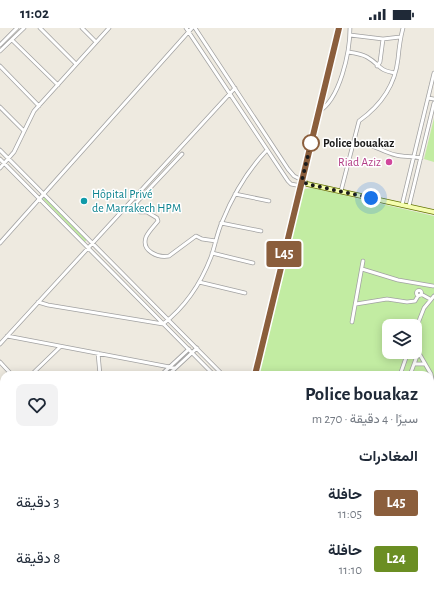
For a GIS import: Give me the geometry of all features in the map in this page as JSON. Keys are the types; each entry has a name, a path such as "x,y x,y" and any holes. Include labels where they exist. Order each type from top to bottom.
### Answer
{"main road":[{"path":"256,371 339,28"}],"street":[{"path":"0,45 16,28 20,32"},
{"path":"0,52 24,28"},
{"path":"40,28 76,64"},
{"path":"82,28 96,42"},
{"path":"0,168 14,152 24,131 39,106 109,28"},
{"path":"186,28 288,181 291,184 301,186 307,184"},
{"path":"0,243 192,28"},
{"path":"195,28 288,169 298,179 307,184 434,212"},
{"path":"318,112 329,104 336,90 348,52 350,28"},
{"path":"341,191 351,145 353,143 359,121 368,115 384,98 395,73 400,38 403,28"},
{"path":"350,35 383,39 400,38"},
{"path":"377,66 380,62 383,39"},
{"path":"12,40 58,85"},
{"path":"348,52 366,56 384,72 395,73"},
{"path":"0,66 39,106"},
{"path":"402,205 434,73"},
{"path":"0,344 235,88"},
{"path":"428,98 434,99"},
{"path":"409,206 434,103"},
{"path":"0,107 24,131"},
{"path":"353,143 374,146 394,155 414,156 420,158"},
{"path":"0,150 220,371"},
{"path":"38,302 48,305 163,324 169,320 187,300 199,282 212,253 222,223 242,179 267,150"},
{"path":"182,154 136,203 140,212 147,212 157,218 158,221 147,236 147,249 154,254 164,257 169,256 196,236 202,239 216,241"},
{"path":"0,159 210,371"},
{"path":"235,194 268,201"},
{"path":"222,223 261,232"},
{"path":"212,253 253,263"},
{"path":"352,322 363,261"},
{"path":"362,269 398,280 434,286"},
{"path":"199,282 245,293"},
{"path":"356,304 386,299 411,302 415,301 420,293 420,284"},
{"path":"136,297 140,292"},
{"path":"420,293 430,299"},
{"path":"419,319 430,299 434,296"},
{"path":"7,336 175,368"},
{"path":"165,371 194,345"},
{"path":"35,371 60,346"},
{"path":"172,371 197,348"},
{"path":"98,353 100,371"},
{"path":"411,371 418,355 429,371"},
{"path":"401,371 406,359"},
{"path":"0,362 8,371"},
{"path":"414,364 425,364"}],"green space":[{"path":"434,118 434,162 424,159"},
{"path":"312,188 434,216 434,371 260,371 304,189"},
{"path":"45,197 87,239 85,242 43,199"}],"bus line":[{"name":"L45","path":"256,371 339,28"}],"place":[{"name":"Police bouakaz","path":"311,143"},
{"name":"Riad Aziz","path":"389,162"},
{"name":"Hôpital Privé de Marrakech HPM","path":"84,201"}],"route":[{"path":"311,143 302,180 307,184 371,198"}]}
